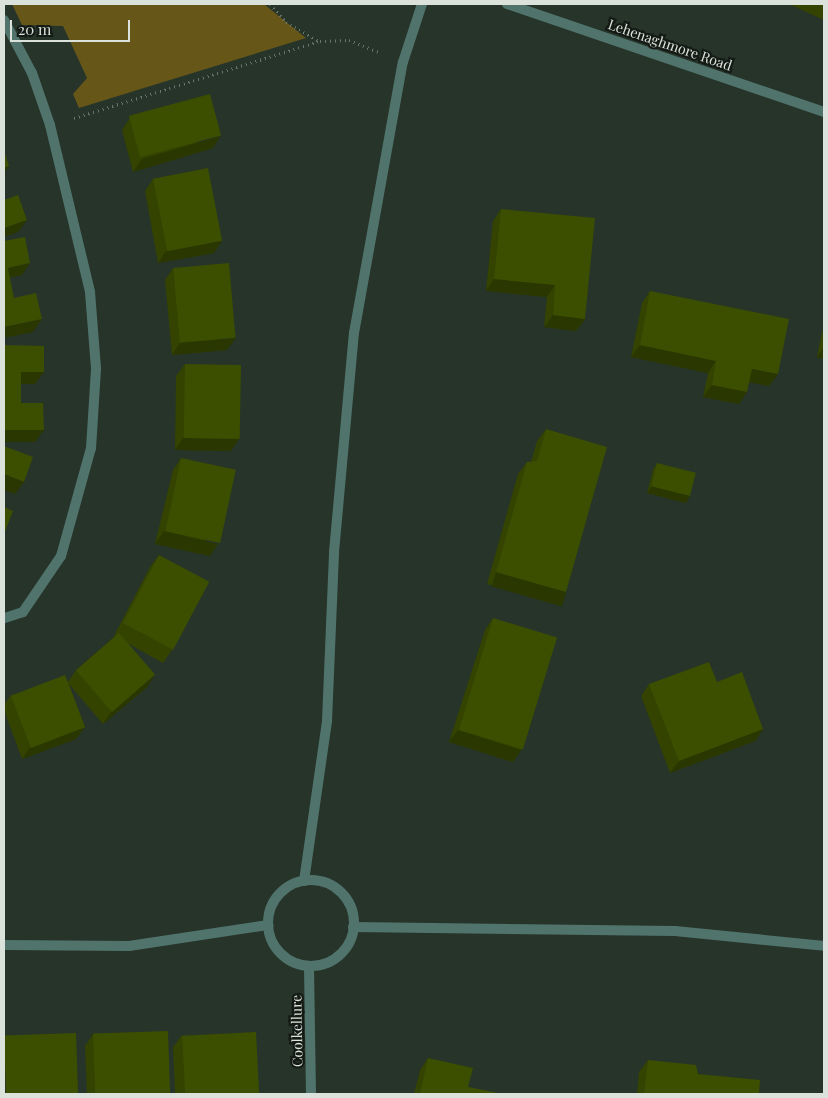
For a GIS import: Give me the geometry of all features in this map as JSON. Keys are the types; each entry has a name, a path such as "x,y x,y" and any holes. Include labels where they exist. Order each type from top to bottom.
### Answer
{"street":[{"path":"304,881 326,721 334,552 354,333 403,62 422,4"},
{"name":"Lehenaghmore Road","path":"507,4 824,112"},
{"path":"4,20 32,73 50,125 90,292 96,369 91,448 61,556 23,612 4,618"},
{"path":"304,881 330,884 340,892 348,902 353,927 344,951 334,960 310,967 285,958 276,949 268,925 274,901 292,884 304,881"},
{"path":"4,945 130,946 268,925"},
{"path":"353,927 675,931 824,946"},
{"name":"Coolkellure","path":"310,967 311,1094"}],"path":[{"path":"270,4 286,22 320,41"},
{"path":"50,125 320,41 349,40 403,62"}],"shaded area":[{"path":"12,4 264,4 306,38 79,108 73,94 87,78 63,26 22,25"}],"building":[{"path":"210,94 221,136 140,157 129,116"},
{"path":"4,151 9,166 4,168"},
{"path":"208,168 222,241 167,251 153,179"},
{"path":"18,195 27,220 4,228 4,200"},
{"path":"501,209 595,218 585,319 553,315 555,285 494,279"},
{"path":"25,237 30,263 8,268 14,298 36,293 42,319 4,327 4,241"},
{"path":"229,263 236,338 180,343 173,268"},
{"path":"650,291 789,319 778,374 752,369 747,392 712,385 716,361 640,345"},
{"path":"4,345 44,346 44,372 21,372 21,403 43,403 44,430 4,430"},
{"path":"185,364 241,365 240,439 184,438"},
{"path":"546,429 607,447 566,592 496,572 527,462 537,461"},
{"path":"4,446 33,457 24,482 4,474"},
{"path":"181,458 236,470 220,543 165,531"},
{"path":"657,463 696,473 690,496 651,486"},
{"path":"4,507 13,511 4,534"},
{"path":"159,555 209,582 173,650 123,623"},
{"path":"493,618 557,638 523,749 459,730"},
{"path":"119,633 155,675 112,712 76,670"},
{"path":"709,662 717,682 742,672 763,729 679,761 649,684"},
{"path":"65,675 85,727 31,748 11,696"},
{"path":"168,1031 170,1094 95,1094 93,1034"},
{"path":"256,1032 259,1094 185,1094 182,1036"},
{"path":"76,1033 78,1094 6,1094 4,1036"},
{"path":"428,1058 473,1068 468,1087 503,1094 420,1094"},
{"path":"648,1060 696,1065 698,1074 760,1080 759,1094 644,1094"}]}
